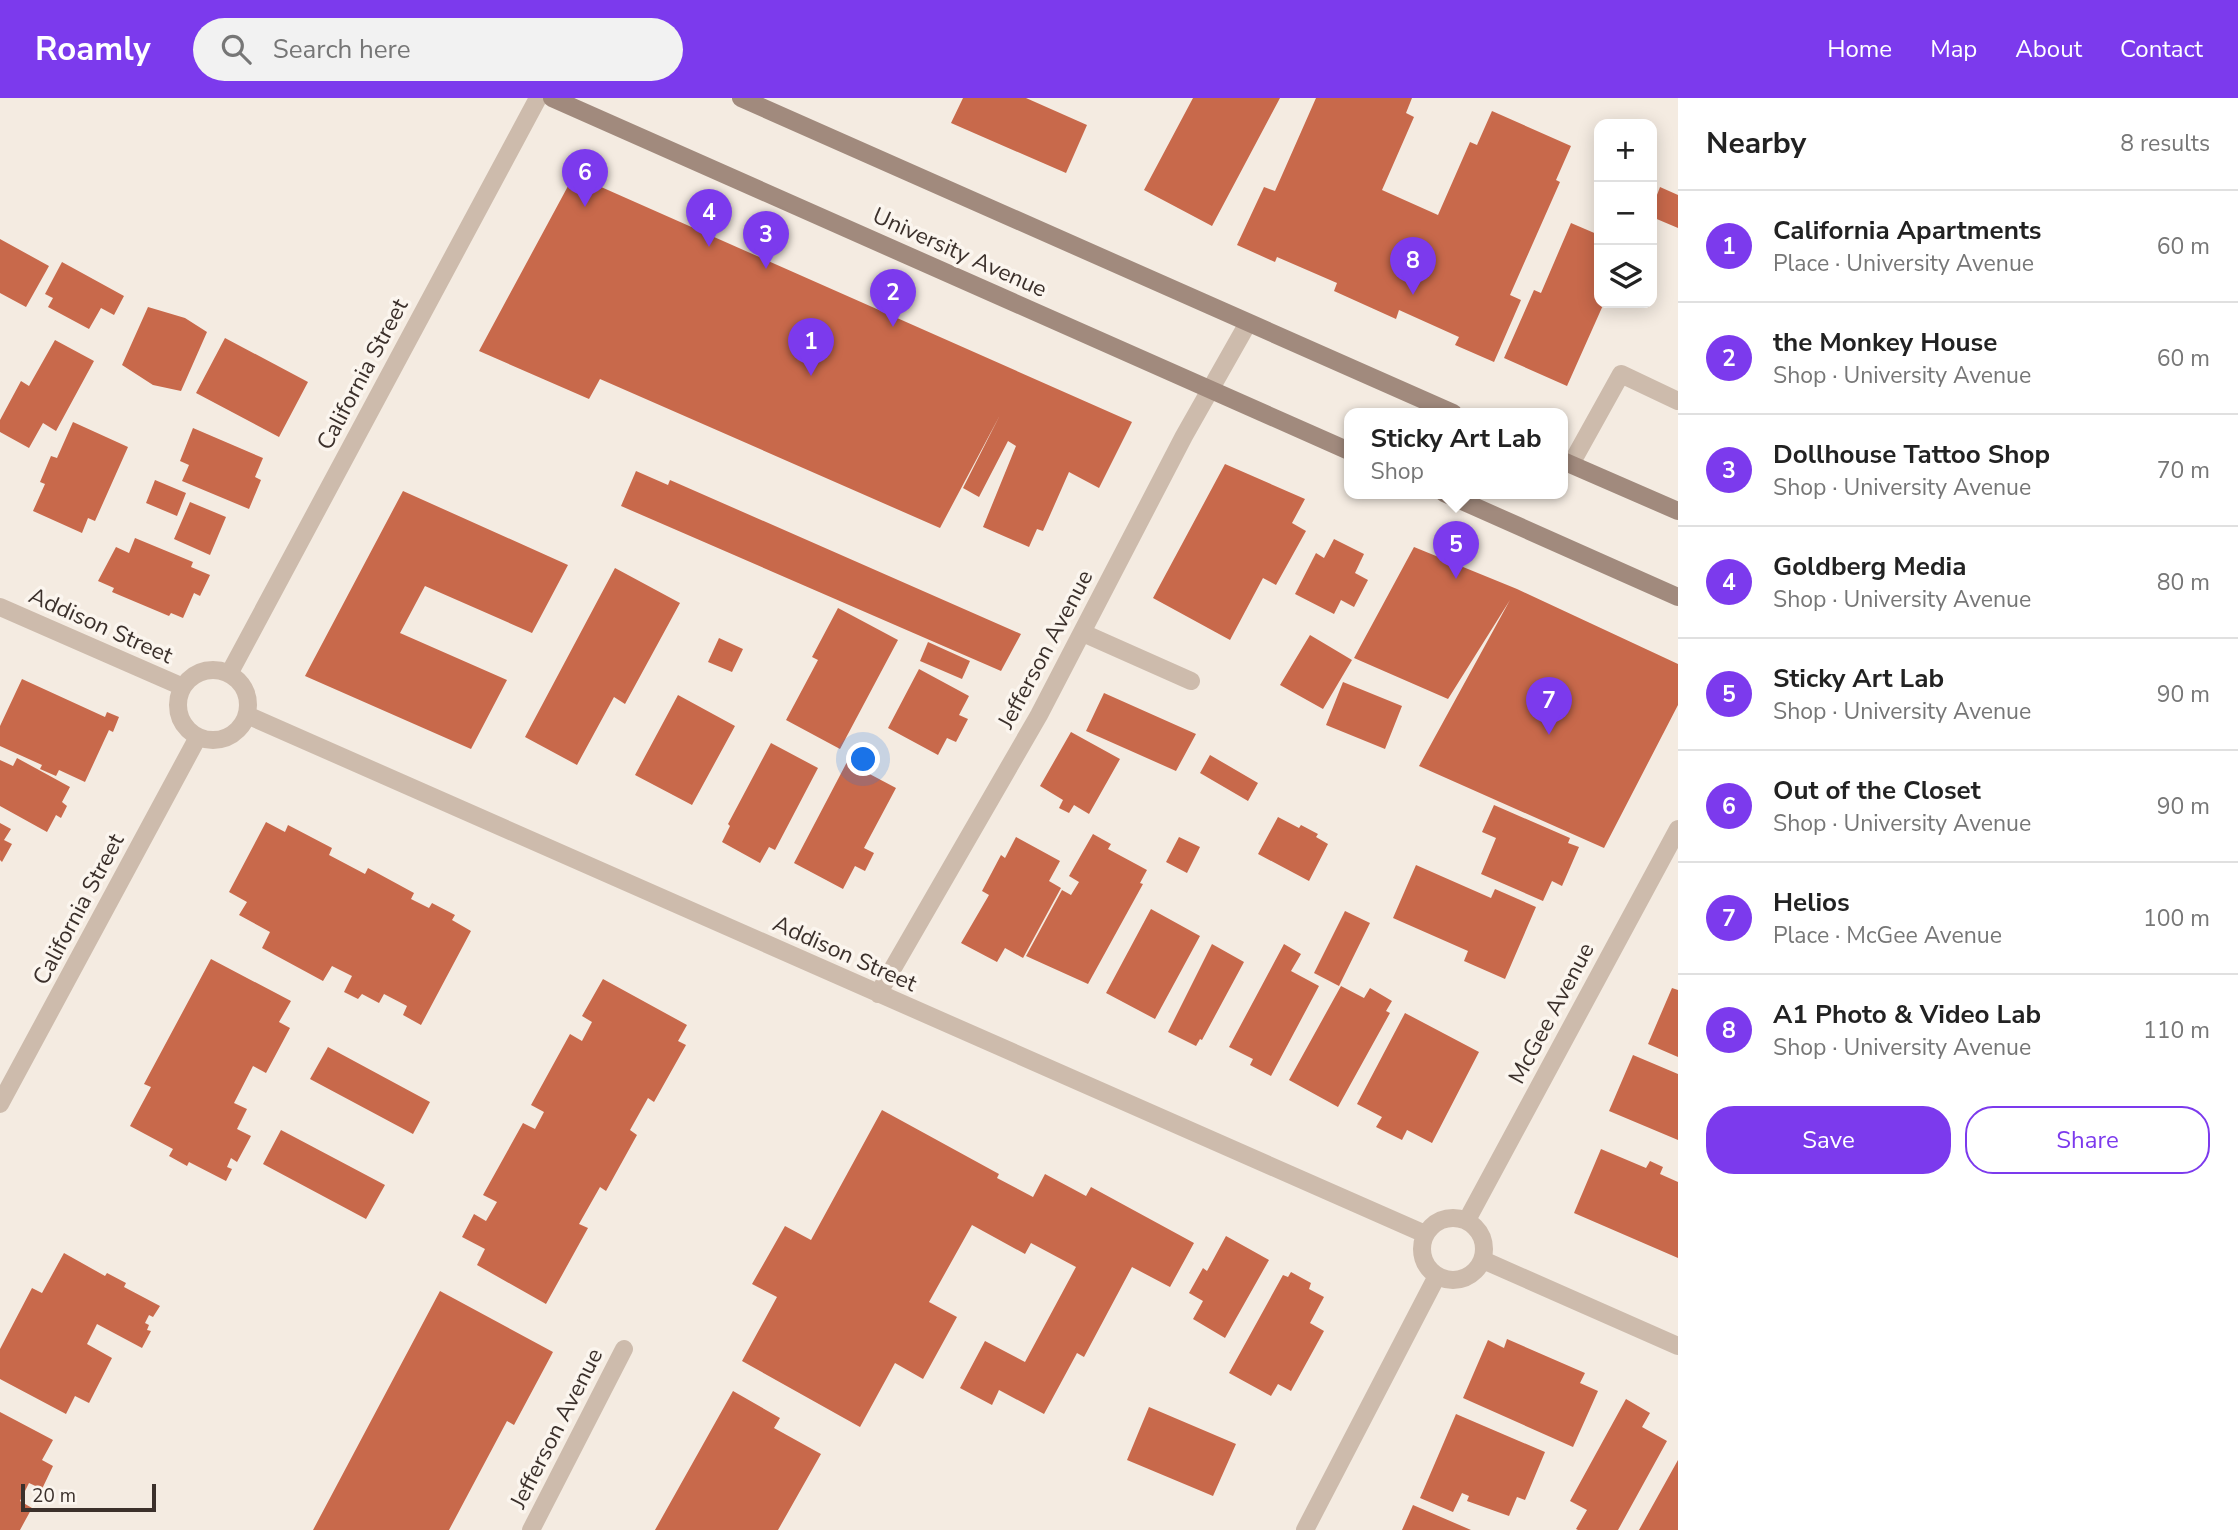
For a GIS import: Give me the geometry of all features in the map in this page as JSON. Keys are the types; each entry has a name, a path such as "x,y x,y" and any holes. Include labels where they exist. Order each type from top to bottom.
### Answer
{"main road":[{"name":"University Avenue","path":"552,98 1344,449"},
{"path":"741,98 1442,408"},
{"path":"1568,463 1678,511"},
{"path":"1458,499 1678,597"}],"street":[{"name":"California Street","path":"229,674 538,98"},
{"name":"Jefferson Avenue","path":"878,994 1039,715 1184,436 1248,323"},
{"path":"1568,461 1621,374 1678,401"},
{"name":"Addison Street","path":"0,607 183,687"},
{"path":"1083,633 1191,681"},
{"path":"219,670 229,674 239,681 245,691 247,715 233,734 210,740 198,737 182,720 178,709 183,687 199,673 219,670"},
{"name":"Addison Street","path":"247,715 1425,1234"},
{"name":"California Street","path":"0,1104 198,737"},
{"name":"McGee Avenue","path":"1467,1220 1678,829"},
{"path":"1448,1217 1467,1220 1481,1232 1484,1241 1483,1260 1478,1270 1458,1280 1437,1276 1430,1270 1422,1253 1425,1234 1438,1221 1448,1217"},
{"path":"1483,1260 1678,1346"},
{"path":"1305,1530 1437,1276"},
{"name":"Jefferson Avenue","path":"531,1530 624,1349"}],"building":[{"path":"963,98 1026,98 1087,125 1066,173 951,123"},
{"path":"1193,98 1280,98 1212,226 1144,190"},
{"path":"1316,98 1412,98 1406,113 1414,117 1382,190 1438,215 1470,142 1477,145 1492,111 1571,146 1556,180 1560,182 1510,295 1521,300 1494,362 1455,345 1459,337 1399,310 1396,319 1334,291 1337,283 1277,257 1275,262 1237,245 1264,187 1275,191"},
{"path":"574,175 1132,422 1099,488 1069,472 1043,531 1037,529 1029,547 983,527 1016,446 1008,441 979,497 963,488 1000,415 940,528 600,379 589,399 479,351"},
{"path":"1660,187 1678,195 1678,228 1657,219 1657,195"},
{"path":"1571,223 1594,233 1594,308 1602,308 1567,386 1504,358 1534,290 1541,293"},
{"path":"0,239 49,266 26,307 0,293"},
{"path":"62,262 124,296 114,315 101,308 89,329 48,307 53,298 45,294"},
{"path":"148,307 185,318 207,332 181,391 153,385 122,365"},
{"path":"225,338 308,382 279,437 196,393"},
{"path":"55,340 94,361 56,431 43,423 29,448 0,432 0,420 21,381 29,386"},
{"path":"73,422 128,447 95,521 88,518 82,533 33,511 45,484 40,482 51,456 57,458"},
{"path":"193,428 263,458 255,477 261,480 249,509 182,481 189,465 180,461"},
{"path":"1225,464 1305,499 1292,523 1306,531 1276,585 1263,578 1230,640 1153,598"},
{"path":"636,471 668,485 670,480 1021,634 1001,671 621,506"},
{"path":"155,480 186,493 177,516 146,503"},
{"path":"403,491 568,565 532,633 425,586 400,633 507,680 471,749 305,676"},
{"path":"190,502 226,517 210,555 174,539"},
{"path":"135,538 193,562 191,567 210,575 200,596 194,593 183,618 171,613 169,616 112,592 114,588 98,581 116,547 129,553"},
{"path":"1334,539 1364,554 1355,573 1368,580 1354,607 1341,600 1334,614 1295,594 1316,553 1324,558"},
{"path":"1414,547 1517,589 1678,664 1678,705 1604,848 1419,766 1510,600 1448,699 1354,658"},
{"path":"615,568 680,603 625,704 614,697 577,765 525,737"},
{"path":"838,608 898,640 840,749 786,720 818,660 812,657"},
{"path":"1310,635 1352,660 1323,709 1280,685"},
{"path":"719,638 743,649 732,672 708,662"},
{"path":"928,642 970,661 962,679 920,661"},
{"path":"919,669 969,696 959,715 968,719 956,742 947,738 938,755 888,728"},
{"path":"22,679 105,717 107,712 119,717 113,732 109,730 85,782 59,770 56,776 40,769 42,765 0,746 0,726"},
{"path":"1343,682 1402,706 1385,749 1326,725"},
{"path":"1104,693 1196,734 1176,771 1086,731"},
{"path":"678,695 735,726 692,805 635,775"},
{"path":"1071,732 1120,759 1089,814 1074,805 1069,813 1059,808 1063,800 1040,786"},
{"path":"771,743 818,768 775,850 769,847 760,863 722,842 730,826 728,824"},
{"path":"1210,755 1258,783 1248,801 1200,773"},
{"path":"17,758 70,787 62,802 67,806 61,818 56,815 47,832 0,806 0,760 13,766"},
{"path":"847,762 896,788 864,848 874,853 865,871 855,866 843,889 794,863"},
{"path":"1494,805 1570,838 1568,843 1579,847 1562,886 1552,881 1543,901 1481,874 1496,838 1482,832"},
{"path":"1278,817 1318,834 1316,837 1328,844 1309,881 1258,854"},
{"path":"266,822 285,832 288,825 332,848 329,855 365,874 368,868 414,893 411,899 429,908 432,903 455,915 452,920 471,931 421,1025 403,1015 407,1006 384,994 379,1003 362,994 358,999 344,992 352,976 332,966 323,981 262,948 270,932 239,915 247,902 229,892"},
{"path":"0,823 11,829 4,840 12,844 2,862 0,860"},
{"path":"1093,834 1111,844 1108,849 1147,870 1140,883 1143,884 1088,984 1026,956 1062,890 1071,895 1079,882 1069,876"},
{"path":"1016,837 1060,861 1049,881 1061,888 1023,958 1005,948 997,962 961,943 989,895 982,891 1001,855 1005,858"},
{"path":"1179,837 1200,847 1187,873 1166,862"},
{"path":"1416,865 1491,898 1495,889 1536,907 1505,979 1464,961 1468,951 1393,918"},
{"path":"1151,909 1200,936 1155,1019 1106,993"},
{"path":"1345,911 1370,923 1339,986 1314,973"},
{"path":"1212,944 1244,962 1202,1040 1200,1039 1196,1046 1168,1032"},
{"path":"1284,944 1301,954 1291,971 1319,986 1271,1076 1250,1065 1253,1059 1229,1047"},
{"path":"211,959 291,1001 279,1022 290,1028 266,1073 253,1066 234,1103 247,1109 237,1129 251,1136 237,1162 231,1158 227,1167 232,1169 226,1181 189,1162 187,1166 169,1156 173,1149 130,1126 151,1087 144,1084"},
{"path":"603,979 687,1025 678,1041 686,1045 654,1102 648,1098 630,1130 637,1135 606,1191 600,1187 579,1224 588,1228 546,1304 477,1265 485,1249 462,1237 474,1214 486,1221 497,1202 483,1195 523,1123 535,1129 544,1112 531,1105 570,1034 582,1041 592,1022 582,1016"},
{"path":"1341,986 1364,998 1370,988 1392,1001 1386,1011 1390,1013 1338,1107 1289,1080"},
{"path":"1672,988 1678,990 1678,1057 1648,1044"},
{"path":"1405,1013 1479,1052 1432,1143 1407,1130 1402,1140 1376,1127 1382,1117 1357,1104"},
{"path":"328,1047 430,1102 413,1134 310,1079"},
{"path":"1633,1055 1678,1074 1678,1140 1609,1111"},
{"path":"882,1110 999,1174 997,1178 1033,1197 1045,1174 1086,1196 1091,1187 1194,1243 1170,1287 1132,1267 1084,1357 1077,1353 1044,1414 999,1390 992,1405 960,1388 985,1341 1025,1362 1076,1267 1031,1243 1025,1254 972,1225 929,1302 957,1317 923,1379 895,1363 860,1427 742,1361 777,1297 752,1284 785,1226 811,1240"},
{"path":"281,1130 385,1185 366,1219 263,1164"},
{"path":"1601,1149 1646,1168 1650,1161 1663,1167 1660,1174 1678,1182 1678,1258 1574,1213"},
{"path":"1226,1236 1269,1260 1225,1338 1193,1319 1203,1301 1189,1293 1203,1268 1207,1271"},
{"path":"64,1253 105,1276 107,1273 126,1283 124,1287 160,1306 153,1317 149,1315 145,1323 149,1325 147,1330 151,1331 142,1348 97,1324 87,1344 112,1358 89,1403 75,1396 66,1414 0,1379 0,1349 32,1288 42,1293"},
{"path":"1291,1272 1311,1283 1309,1289 1324,1297 1310,1323 1324,1331 1291,1391 1278,1384 1271,1396 1229,1373 1283,1275 1288,1277"},
{"path":"440,1291 553,1352 514,1425 507,1421 449,1530 313,1530"},
{"path":"1507,1339 1585,1373 1580,1383 1598,1391 1573,1447 1463,1398 1488,1340 1504,1348"},
{"path":"733,1391 780,1418 774,1428 821,1454 778,1530 655,1530"},
{"path":"1626,1399 1650,1413 1642,1427 1667,1441 1618,1530 1578,1530 1576,1529 1587,1510 1570,1501"},
{"path":"1149,1407 1236,1444 1213,1496 1127,1460"},
{"path":"0,1412 53,1440 42,1460 53,1466 42,1489 29,1483 20,1501 32,1508 20,1530 0,1530"},
{"path":"1456,1414 1545,1452 1525,1500 1517,1497 1509,1516 1467,1501 1469,1496 1462,1493 1453,1512 1420,1498"},
{"path":"1678,1460 1678,1530 1639,1530"},
{"path":"1413,1505 1471,1530 1402,1530"}],"place":[{"name":"Out of the Closet","path":"585,207"},
{"name":"Goldberg Media","path":"709,247"},
{"name":"Dollhouse Tattoo Shop","path":"766,269"},
{"name":"A1 Photo & Video Lab","path":"1413,295"},
{"name":"the Monkey House","path":"893,327"},
{"name":"California Apartments","path":"811,376"},
{"name":"Sticky Art Lab","path":"1456,579"},
{"name":"Helios","path":"1549,735"}]}
